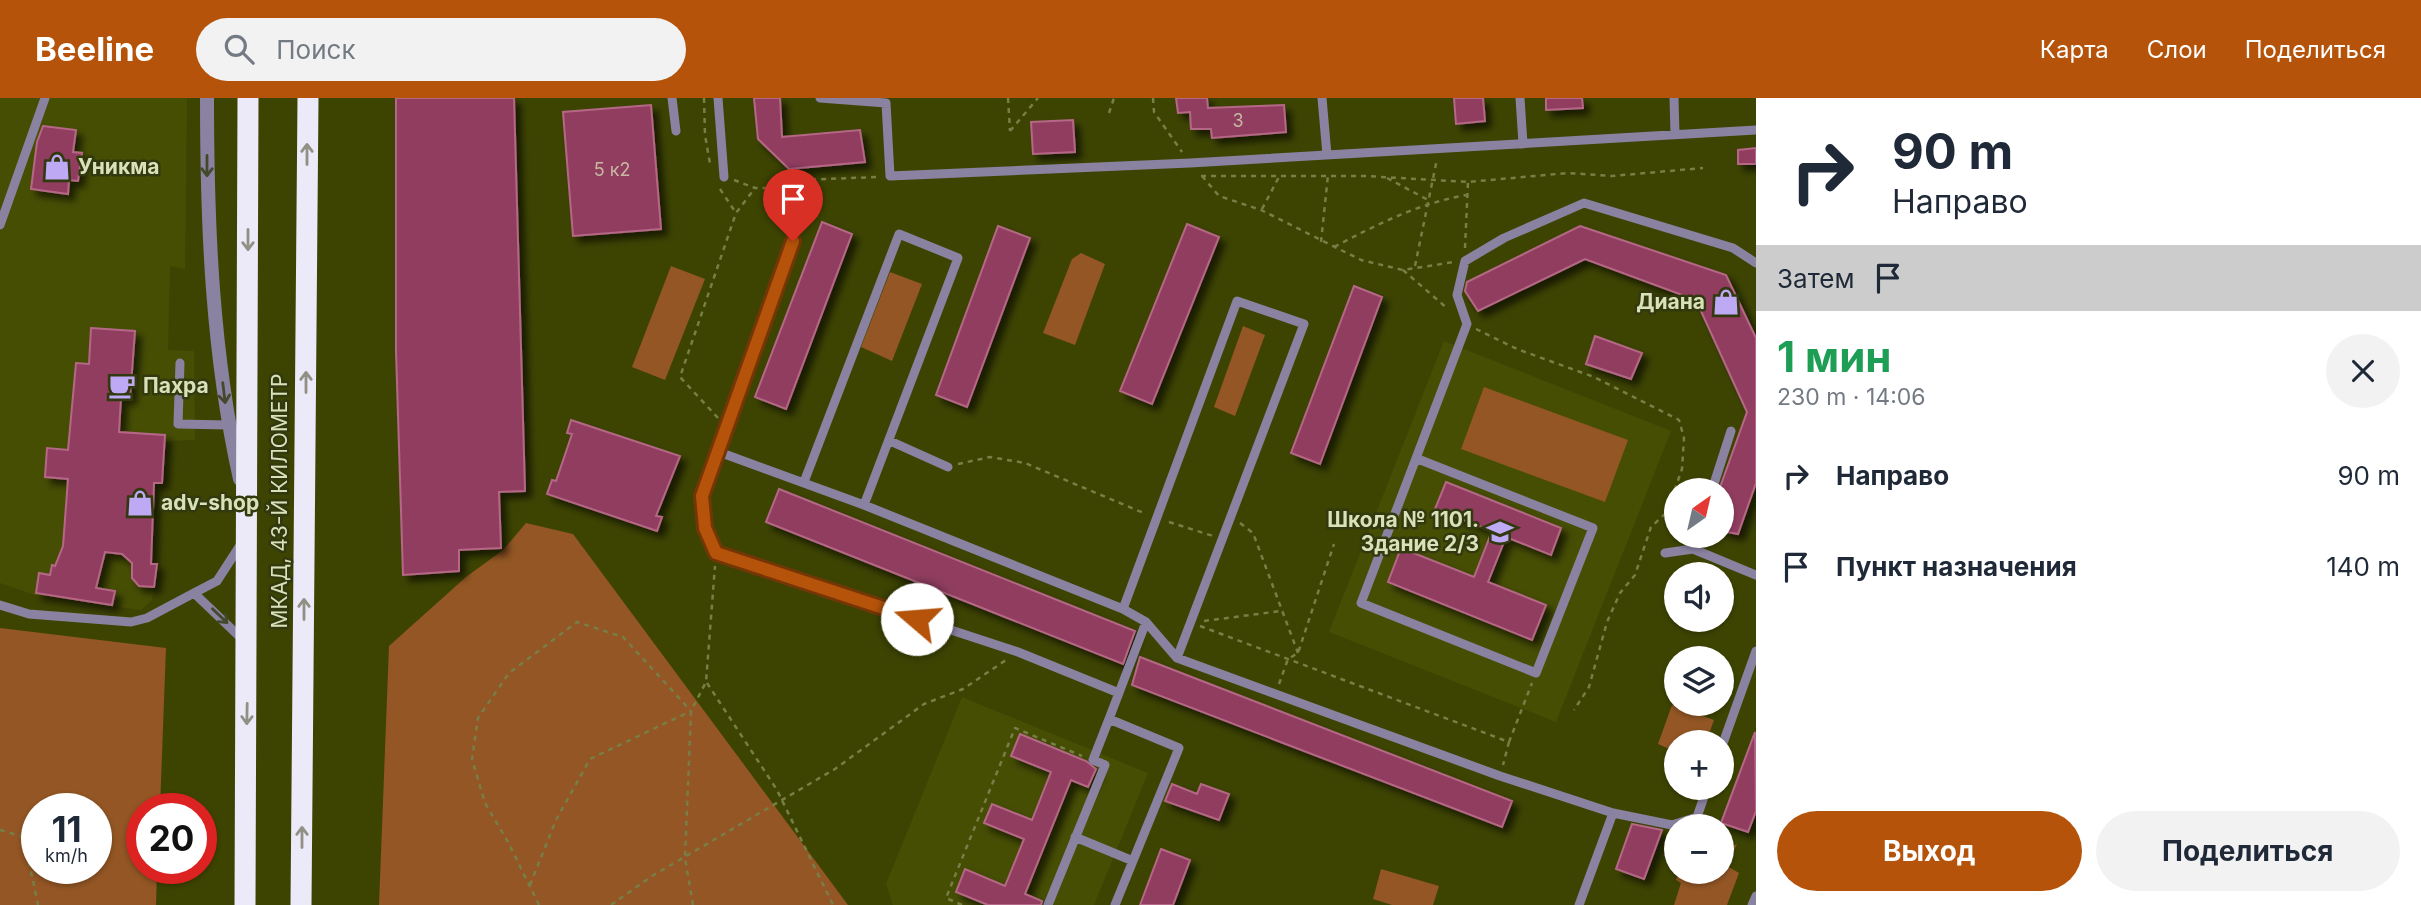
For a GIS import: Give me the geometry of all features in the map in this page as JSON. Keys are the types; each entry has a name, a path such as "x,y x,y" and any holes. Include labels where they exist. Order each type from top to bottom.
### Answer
{"highway":[{"name":"МКАД, 43-Й КИЛОМЕТР","path":"245,905 248,98"},
{"name":"МКАД, 43-Й КИЛОМЕТР","path":"301,905 308,98"}],"street":[{"path":"207,98 207,222 228,425 248,511"}],"lane":[{"path":"0,225 45,98"},
{"path":"672,98 676,131"},
{"path":"718,98 724,177"},
{"path":"820,98 886,103 890,176 1190,163 1756,130"},
{"path":"1322,98 1327,155"},
{"path":"1520,98 1523,144"},
{"path":"1674,98 1675,134"},
{"path":"1418,459 1593,528 1536,673 1361,604 1418,459 1466,324 1457,295 1465,261 1504,238 1584,203 1734,248 1756,262"},
{"path":"804,482 899,234 958,258 864,505"},
{"path":"793,241 702,496 705,528 716,553 1018,652 1119,693"},
{"path":"1123,608 1237,302 1304,324 1177,658"},
{"path":"180,362 178,424 228,425"},
{"path":"1716,478 1731,431"},
{"path":"890,441 948,467"},
{"path":"719,452 864,505 1123,608 1146,622 1177,658 1500,776 1613,813 1672,825 1697,817 1703,800"},
{"path":"0,605 29,614 131,622 148,618 217,581 248,534"},
{"path":"1665,553 1693,549 1756,575"},
{"path":"194,593 248,646"},
{"path":"1048,905 1105,765 1093,760 1146,622"},
{"path":"1728,730 1756,651"},
{"path":"1109,719 1180,748 1115,905"},
{"path":"1578,905 1613,813"},
{"path":"1075,837 1133,861"},
{"path":"1752,905 1756,895"}],"path":[{"path":"1008,98 1010,131 1038,98"},
{"path":"1109,113 1114,98"},
{"path":"1153,98 1154,112 1190,163 1219,196 1261,210 1361,260 1403,270 1466,324 1517,349 1594,377 1679,419 1682,469 1667,512 1651,527 1634,575 1620,593 1608,622 1588,687 1574,710"},
{"path":"1415,267 1435,180 1438,149"},
{"path":"1201,176 1328,175 1468,183 1568,173 1612,176 1703,168"},
{"path":"1261,210 1280,175"},
{"path":"1321,242 1328,175"},
{"path":"724,177 755,188 777,188 799,180 890,176"},
{"path":"1384,177 1430,201"},
{"path":"1403,270 1465,261 1468,183"},
{"path":"728,428 680,377 736,214 755,188"},
{"path":"1332,247 1430,201 1466,195"},
{"path":"948,467 990,457 1026,463 1157,518 1222,539"},
{"path":"1231,516 1253,533 1280,611 1298,653"},
{"path":"1275,694 1288,659 1298,653 1334,544"},
{"path":"693,905 685,858 691,711 706,682 716,553"},
{"path":"1191,622 1280,611"},
{"path":"539,905 509,842 485,803 472,759 478,718 509,673 577,622 623,637 691,711"},
{"path":"1191,622 1509,742"},
{"path":"611,905 652,876 835,769 924,704 963,689 1018,652"},
{"path":"1500,776 1509,742 1536,673"},
{"path":"706,682 782,800 833,905"},
{"path":"529,887 556,820 590,759 691,711"},
{"path":"962,905 946,898 1015,728 1093,760"},
{"path":"0,830 24,837 38,905"}],"shaded area":[{"path":"0,98 187,98 185,269 170,266 168,350 194,351 195,440 165,441 162,483 154,483 151,563 157,564 156,574 152,600 141,610 35,595 0,583"},
{"path":"1081,253 1105,264 1075,345 1043,333 1072,259"},
{"path":"671,266 705,279 665,380 632,367"},
{"path":"890,272 922,284 892,361 861,347"},
{"path":"1243,326 1265,335 1235,416 1214,407"},
{"name":"Школа № 1101. Здание 2/3","path":"1444,341 1671,431 1556,722 1329,632"},
{"path":"1484,387 1628,440 1605,502 1461,449"},
{"path":"526,523 573,534 848,905 379,905 389,646 466,577 503,550"},
{"path":"0,628 166,648 161,793 126,793 126,884 157,884 156,905 0,905"},
{"path":"962,697 1148,773 1094,905 893,905 886,884"},
{"path":"1668,716 1703,716 1714,720 1710,730 1664,730 1664,747 1658,744"},
{"path":"1381,869 1439,886 1433,905 1392,905 1373,899"},
{"path":"1734,870 1739,873 1727,905 1674,905 1681,884 1734,884"}],"building":[{"path":"396,98 514,98 525,491 499,492 501,548 459,550 459,571 403,575 396,351"},
{"path":"754,98 780,98 782,137 860,130 865,162 789,169 758,139"},
{"path":"1176,98 1207,98 1208,108 1284,105 1286,132 1212,138 1211,129 1191,129 1190,112 1178,113"},
{"path":"1454,98 1483,98 1485,121 1456,124"},
{"path":"1546,98 1582,98 1583,108 1546,110"},
{"path":"651,105 661,229 573,236 563,112"},
{"path":"1073,120 1075,152 1033,154 1031,122"},
{"name":"Уникма","path":"43,126 76,130 73,152 82,153 78,181 69,180 68,194 31,189 37,142"},
{"path":"1756,148 1756,164 1738,164 1738,150"},
{"path":"822,222 852,234 786,409 755,397"},
{"path":"1187,224 1219,237 1152,404 1120,391"},
{"path":"998,226 1030,238 967,407 936,395"},
{"path":"1580,226 1726,275 1756,338 1756,483 1738,534 1734,533 1734,478 1723,478 1747,412 1696,300 1585,259 1478,311 1465,291 1467,282"},
{"path":"1354,286 1382,297 1320,464 1291,453"},
{"path":"91,328 135,331 130,398 121,398 119,432 165,435 162,483 154,483 151,564 157,564 154,587 139,586 132,578 132,563 122,554 105,552 96,588 115,591 112,605 36,593 39,573 50,575 52,565 55,566 63,546 68,479 45,477 47,448 68,450 76,363 89,364"},
{"path":"1595,336 1642,353 1631,379 1586,364"},
{"path":"571,420 680,456 656,516 662,517 657,531 547,494 552,480 556,481 572,434 567,433"},
{"path":"1446,482 1561,528 1551,555 1506,537 1488,582 1546,605 1532,640 1388,582 1401,548 1474,577 1492,531 1435,509"},
{"path":"779,489 1135,631 1123,664 766,522"},
{"path":"1140,657 1512,801 1502,827 1132,685"},
{"path":"1755,732 1756,811 1748,832 1734,827 1734,814 1724,814 1730,800 1734,800 1734,788"},
{"path":"1020,734 1086,761 1096,769 1088,787 1071,780 1025,894 1042,901 1041,905 988,905 956,892 965,869 1005,886 1024,839 984,823 992,804 1032,820 1051,772 1011,756"},
{"path":"1172,784 1197,794 1201,784 1229,794 1219,820 1165,801"},
{"path":"1632,824 1662,830 1644,879 1616,869"},
{"path":"1161,849 1190,860 1173,905 1140,905"}],"place":[{"name":"Уникма","path":"57,167"},
{"name":"Диана","path":"1726,302"},
{"name":"Пахра","path":"122,386"},
{"name":"adv-shop","path":"140,503"},
{"name":"Школа № 1101. Здание 2/3","path":"1500,532"}],"route":[{"path":"793,241 702,496 705,528 716,553 917,619"}]}
